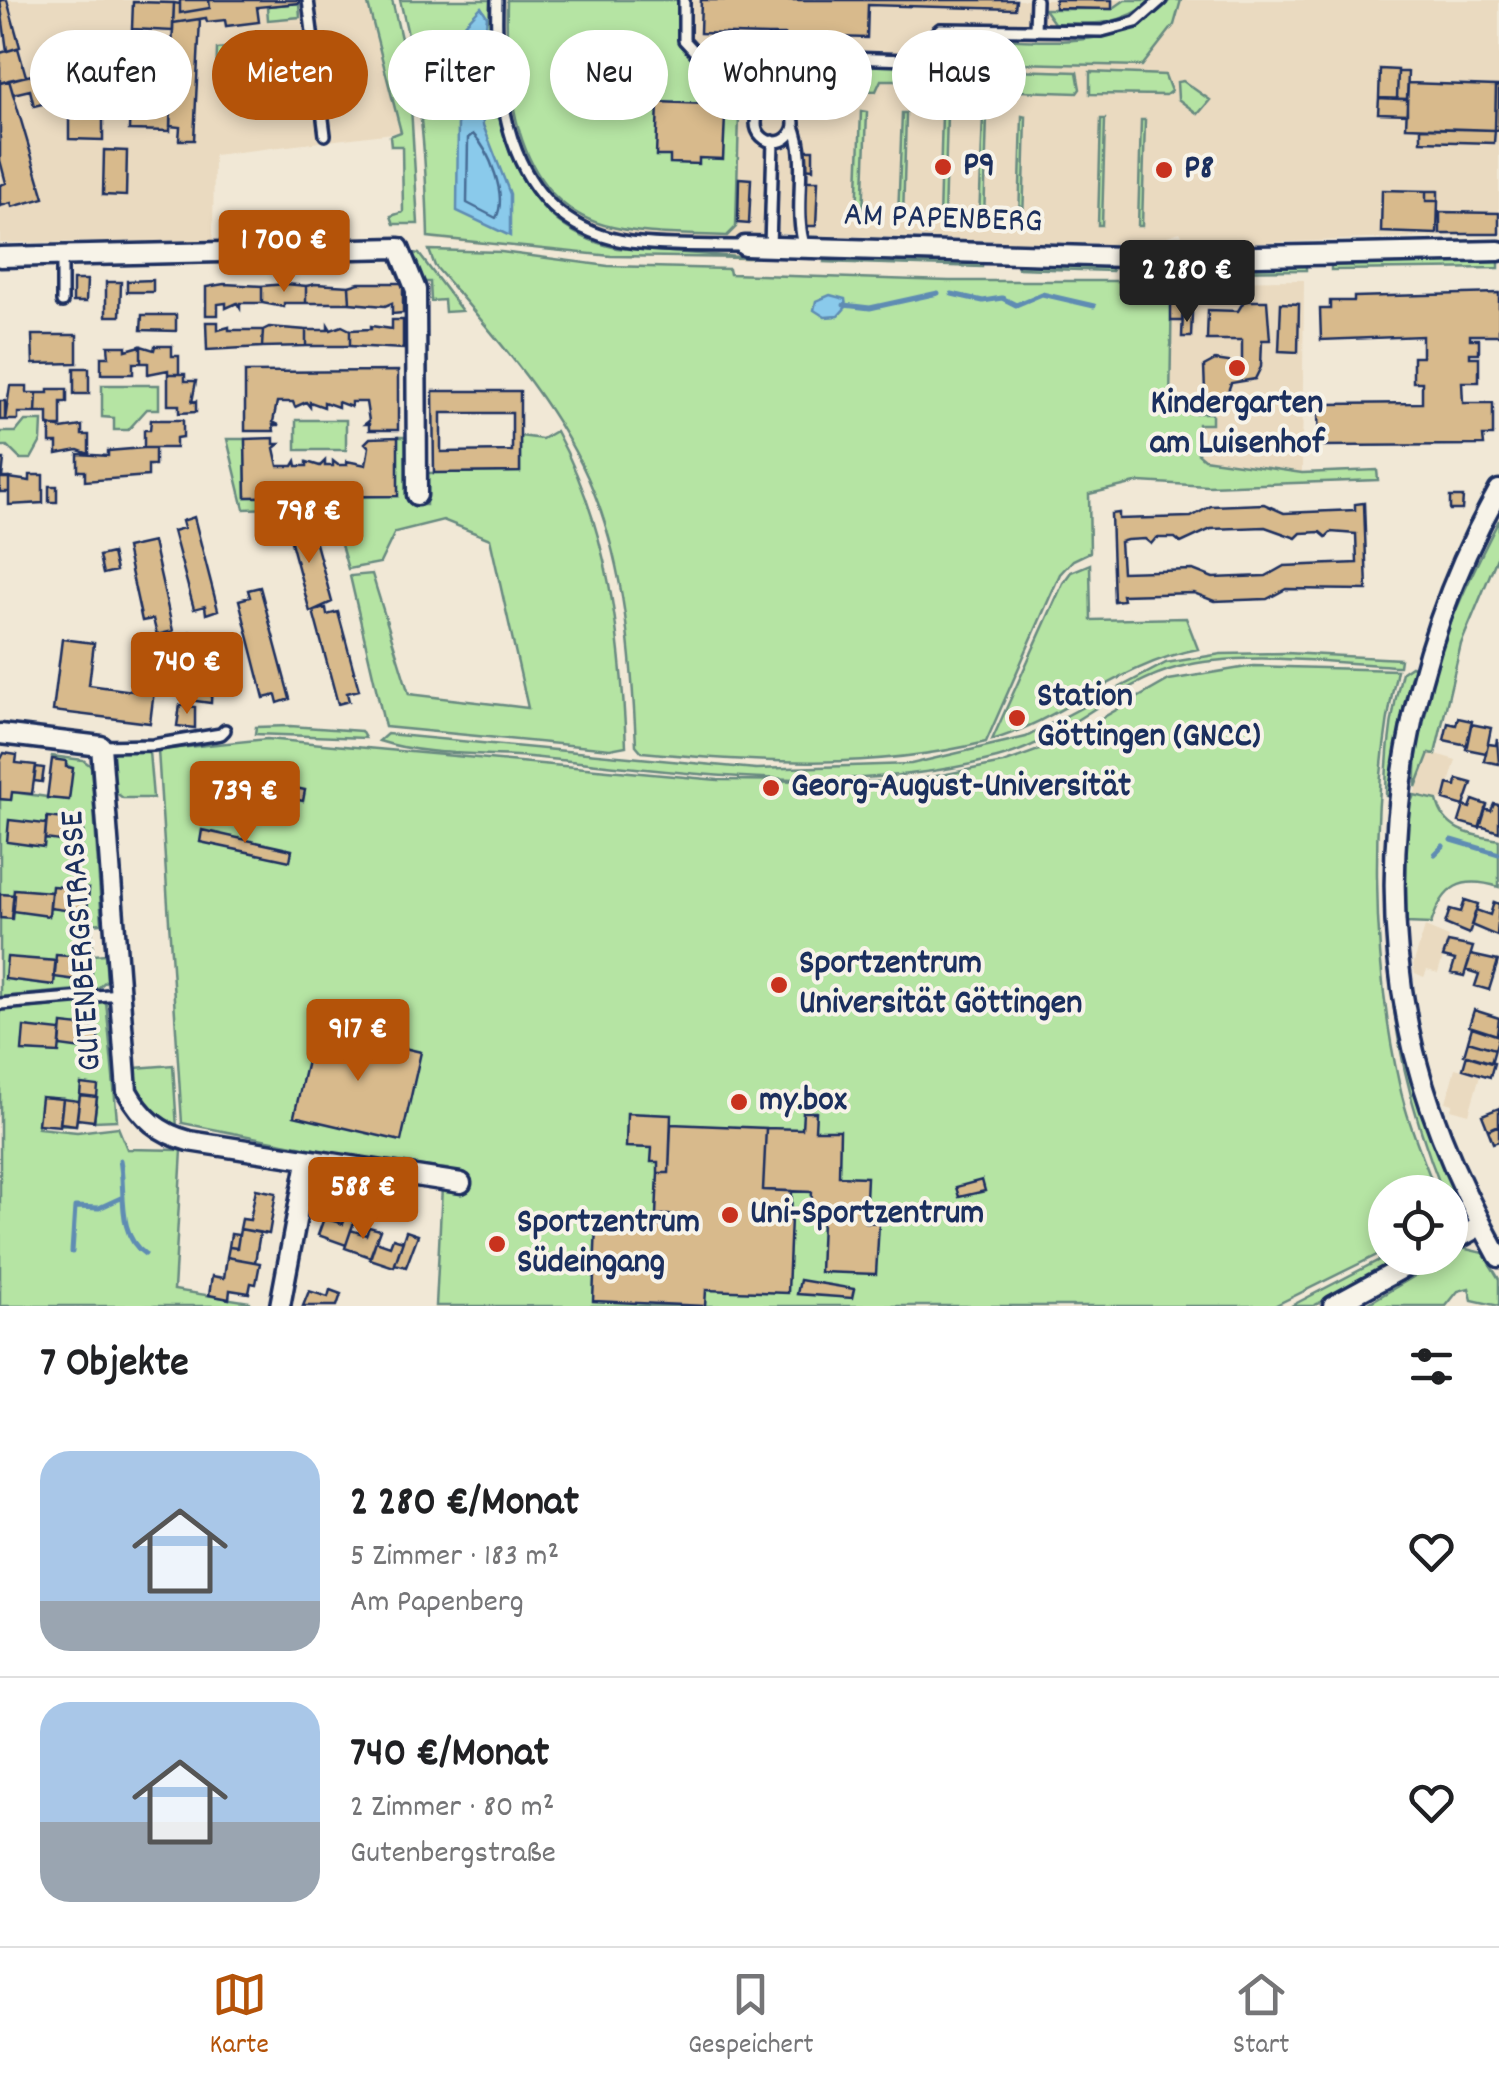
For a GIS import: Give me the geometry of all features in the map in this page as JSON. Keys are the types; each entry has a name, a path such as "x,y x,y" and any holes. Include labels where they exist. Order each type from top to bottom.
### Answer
{"street":[{"name":"AM PAPENBERG","path":"745,246 1158,258 1499,251"},
{"path":"0,257 399,248 416,290 418,495"},
{"path":"1499,490 1458,574 1425,666 1401,789 1396,869 1396,917 1416,1056 1440,1132 1499,1257"},
{"path":"0,734 101,746"},
{"name":"GUTENBERGSTRASSE","path":"101,746 127,1091 153,1125 189,1141 462,1183"},
{"path":"280,1306 306,1162"},
{"path":"1468,1233 1482,1225"},
{"path":"1333,1306 1390,1275"}],"lane":[{"path":"308,0 324,135"},
{"path":"497,0 496,66 507,130 533,183 554,208 578,225 628,242 745,246"},
{"path":"684,0 684,40 696,53 907,60 940,28 1118,28 1136,22 1161,0"},
{"path":"1035,30 1036,0"},
{"path":"794,126 786,138 774,142 762,136 756,125 764,107 786,108 794,126 800,140 797,219 805,248"},
{"path":"770,247 774,142"},
{"path":"62,256 62,302"},
{"path":"101,746 153,745 222,734 226,730"},
{"path":"0,1004 120,994"}],"shaded area":[{"path":"0,0 367,0 388,82 388,120 398,120 401,132 214,155 213,241 0,243"},
{"path":"400,0 1499,0 1499,234 1189,246 1180,232 1139,245 780,234 749,260 611,256 435,240 428,237 423,120 530,120 530,30 408,30"},
{"name":"Kindergarten am Luisenhof","path":"1304,280 1302,473 1203,459 1171,432 1172,281"},
{"path":"1429,752 1456,760 1444,800 1414,795"},
{"path":"1425,927 1449,937 1438,973 1427,970 1424,977 1415,973 1413,965"},
{"path":"1455,1068 1480,1075 1469,1114 1451,1109 1453,1104 1446,1102"}],"green space":[{"path":"367,0 392,0 399,30 388,30 388,82"},
{"path":"400,0 490,0 490,30 407,30"},
{"path":"507,0 679,0 678,37 688,47 688,120 739,120 736,227 727,236 650,233 604,225 573,211 549,189 531,163 517,120 530,120 530,30 507,30"},
{"path":"1125,0 1155,0 1131,15 1095,23 1054,23 1044,9 1112,9"},
{"path":"1170,0 1181,0 1174,25 1142,66 1026,63 1026,41 1066,41 1124,31 1149,19"},
{"path":"299,3 300,17 268,20 267,6"},
{"path":"872,64 892,65 892,80 881,80 876,91 872,91"},
{"path":"1026,70 1077,72 1077,93 1026,91"},
{"path":"1090,72 1165,75 1171,91 1166,95 1090,94"},
{"path":"1183,81 1210,100 1198,114 1178,99 1177,82"},
{"path":"1101,119 1105,119 1102,225 1098,225"},
{"path":"398,120 412,120 418,224 394,224 391,216 403,212 402,146 391,146 390,136 401,132"},
{"path":"421,120 501,120 526,185 549,213 579,235 617,248 752,258 611,256 428,237"},
{"path":"861,120 867,120 863,217 857,217"},
{"path":"902,120 906,120 903,219 898,218"},
{"path":"942,120 947,120 944,220 939,220"},
{"path":"983,120 987,120 984,221 979,221"},
{"path":"1022,120 1026,120 1023,222 1019,222"},
{"path":"1141,120 1145,120 1142,226 1138,226"},
{"path":"429,250 501,252 608,266 729,269 730,274 949,281 1172,281 1170,406 1179,413 1212,413 1212,424 1198,424 1198,454 1204,459 1302,473 1377,470 1378,480 1208,486 1140,482 1089,494 1090,552 1073,560 1060,574 986,742 900,757 815,762 642,752 636,745 620,583 593,490 544,400 435,266"},
{"path":"406,252 419,254 462,311 445,312 444,300 431,301 430,282 419,282"},
{"path":"825,257 982,262 982,267 824,262"},
{"path":"1499,261 1499,268 1331,270 1331,263"},
{"path":"1018,263 1112,265 1112,271 1018,268"},
{"path":"1306,264 1306,270 1212,271 1212,265"},
{"path":"102,385 159,385 159,409 147,409 128,430 114,430 114,418 102,417"},
{"path":"296,420 346,420 346,450 296,450"},
{"path":"25,421 42,421 41,441 31,459 20,459 7,446 0,446 0,432 16,432"},
{"path":"556,431 589,506 609,584 626,746 610,749 385,727 350,576 372,574 409,694 528,708 490,539 443,520 395,532 380,563 348,569 330,506 244,509 227,439 245,439 246,497 397,496 398,437 412,437 412,505 426,505 426,473 520,472 520,436 542,439"},
{"path":"1499,520 1499,553 1461,644 1435,754 1429,753 1416,787 1417,753 1430,683 1454,615"},
{"path":"1090,564 1091,620 1186,618 1198,649 1144,666 992,740 1063,583 1071,572"},
{"path":"1221,654 1400,659 1399,666 1259,658 1179,667 1132,686 1022,750 939,770 881,777 764,778 706,774 434,752 379,741 387,734 756,769 911,764 1026,737 1166,663"},
{"name":"Sportzentrum Universität Göttingen","path":"1253,666 1397,670 1378,823 1379,931 1399,1083 1430,1175 1368,1175 1368,1259 1274,1306 436,1306 442,1187 447,1169 364,1159 182,1123 158,750 267,739 718,780 906,782 1003,763 1058,743 1169,680"},
{"path":"1411,666 1416,668 1391,797 1386,796 1392,718 1402,672"},
{"path":"256,727 361,731 365,738 255,734"},
{"path":"112,749 149,752 153,798 123,798 115,792"},
{"path":"51,756 83,760 91,766 102,923 92,924 93,955 105,954 107,980 98,988 0,997 0,799 11,800 12,792 68,800 72,768"},
{"path":"1414,795 1437,800 1446,819 1460,830 1499,840 1499,887 1474,882 1455,887 1441,900 1431,924 1406,923 1406,814"},
{"path":"1388,943 1415,1078 1449,1175 1436,1175 1431,1161 1412,1100 1394,1008"},
{"path":"106,1001 117,1120 94,1121 97,1098 80,1095 76,1125 39,1124 38,1128 77,1132 118,1127 127,1149 182,1150 174,1290 250,1302 250,1306 0,1306 0,1009"},
{"path":"173,1065 177,1129 145,1104 134,1078 135,1068"},
{"path":"1468,1249 1483,1253 1499,1279 1499,1306 1472,1300 1469,1288 1458,1291 1446,1306 1364,1306 1416,1275 1468,1275"},
{"path":"1368,1266 1368,1275 1373,1275 1313,1306 1291,1306"}],"water":[{"path":"481,7 487,16 486,30 459,30"},
{"path":"458,120 483,120 510,194 510,236 457,211"},
{"path":"830,295 845,299 846,307 838,316 825,317 814,310 816,301"}],"building":[{"path":"0,0 7,0 20,47 7,51"},
{"path":"180,0 209,0 210,8 180,13"},
{"path":"209,0 299,3 257,7 259,22 226,26 225,20 207,22 206,18 173,23 174,3 180,4 180,13 210,8"},
{"path":"701,0 1016,0 1015,9 868,5 867,30 700,30"},
{"path":"1055,0 1112,0 1112,9 1055,8"},
{"path":"133,2 174,3 173,30 132,29"},
{"path":"200,19 194,140 179,140 180,127 170,126 170,120 192,120 192,30 173,30 173,23"},
{"path":"18,48 26,76 0,83 0,53"},
{"path":"1380,69 1398,70 1397,99 1379,98"},
{"path":"1398,72 1408,72 1407,99 1397,99"},
{"path":"30,75 30,90 13,94 9,80"},
{"path":"9,80 44,198 12,207 11,203 0,206 0,185 6,183 0,160 0,83"},
{"path":"1408,83 1496,86 1495,130 1406,127"},
{"path":"1499,86 1499,130 1495,130"},
{"path":"1379,98 1407,99 1407,114 1378,113"},
{"path":"668,102 688,103 688,120 725,120 723,159 699,158 699,164 670,163 670,156 656,156 657,120 668,120"},
{"path":"69,120 103,120 103,140 69,139"},
{"path":"129,120 170,120 170,131 129,130"},
{"path":"1421,128 1495,130 1494,143 1421,141"},
{"path":"104,150 127,151 126,196 103,195"},
{"path":"804,150 813,150 813,169 803,168"},
{"path":"739,178 751,179 749,224 738,223"},
{"path":"806,181 818,181 816,226 804,226"},
{"path":"1382,190 1426,191 1426,201 1438,201 1437,234 1381,232"},
{"path":"1426,191 1438,191 1438,201 1426,201"},
{"path":"1440,212 1499,213 1499,234 1440,234"},
{"path":"73,280 87,280 86,302 73,302"},
{"path":"153,280 153,292 127,292 127,281"},
{"path":"106,282 121,282 120,316 106,316"},
{"path":"403,283 403,313 392,314 392,303 350,303 349,286"},
{"path":"262,286 262,303 240,303 240,308 237,303 226,308 226,303 218,304 218,315 206,315 206,287"},
{"path":"262,286 306,286 306,303 284,303 284,307 262,303"},
{"path":"306,286 349,286 350,303 306,303"},
{"path":"1499,293 1499,335 1470,335 1470,339 1479,339 1479,353 1470,353 1470,357 1479,357 1479,382 1462,382 1463,403 1493,403 1493,436 1483,436 1484,445 1319,446 1318,412 1327,412 1327,404 1422,403 1422,382 1413,382 1413,357 1422,357 1422,336 1321,340 1320,309 1330,309 1330,301 1354,301 1354,297"},
{"path":"1244,301 1267,301 1270,340 1262,340 1261,367 1255,379 1231,383 1226,397 1214,400 1205,392 1204,366 1215,360 1242,364 1242,340 1207,340 1208,310 1238,311"},
{"path":"1281,303 1299,304 1298,352 1279,351"},
{"path":"1171,304 1183,304 1182,321 1171,321"},
{"path":"1183,313 1192,313 1191,337 1182,337"},
{"path":"142,315 176,315 176,331 141,330"},
{"path":"392,320 403,320 403,349 350,346 350,330 371,326 392,329"},
{"path":"206,322 218,322 218,330 263,330 262,347 207,350"},
{"path":"328,325 331,330 342,326 350,330 350,346 306,346 306,330 328,330"},
{"path":"263,330 306,330 306,346 262,347"},
{"path":"32,335 77,335 77,363 33,364"},
{"path":"108,346 126,346 126,350 141,346 141,363 133,363 133,374 101,374 101,357 109,357"},
{"path":"141,346 154,350 155,346 172,346 172,356 179,356 179,374 168,374 168,370 148,374 148,363 141,363"},
{"path":"74,368 89,368 89,394 74,394"},
{"path":"398,371 398,430 369,430 369,424 365,424 369,421 366,402 351,402 351,407 338,402 338,407 324,402 324,407 310,402 310,407 306,402 295,407 293,402 277,402 273,422 279,425 273,425 274,431 245,431 245,372"},
{"path":"168,374 185,374 185,381 196,381 192,402 196,401 196,412 179,413 179,405 168,405"},
{"path":"10,386 27,386 27,393 37,393 36,413 18,413 18,420 5,420"},
{"path":"48,389 67,389 67,402 61,402 61,426 48,426 48,413 36,413 37,393 48,393"},
{"path":"433,391 520,391 520,472 434,473","holes":["441,413 512,413 512,451 441,452"]},
{"path":"0,401 5,401 5,420 0,420"},
{"path":"151,420 183,420 183,437 176,438 176,448 144,448 144,430 150,430"},
{"path":"50,425 61,429 82,426 82,435 89,435 89,454 78,450 57,454 57,443 50,443"},
{"path":"398,437 398,496 246,497 245,439 274,438 274,444 279,444 274,448 278,466 293,466 296,461 297,466 307,466 307,462 320,466 325,461 325,466 333,466 333,461 338,465 347,465 347,461 366,465 369,447 365,443 370,438"},
{"path":"155,448 155,465 148,465 148,476 85,481 85,471 78,471 78,454 108,456 108,451"},
{"path":"0,459 4,459 2,478 9,478 9,492 0,492"},
{"path":"30,475 43,475 43,503 9,505 9,478 30,481"},
{"path":"49,486 57,486 57,502 49,502"},
{"path":"1450,497 1463,497 1462,510 1450,510"},
{"path":"1364,503 1367,590 1286,589 1267,599 1214,601 1194,593 1122,595 1123,600 1114,601 1111,514 1119,513 1119,519 1191,517 1211,506 1264,504 1284,513 1355,510 1355,504","holes":["1265,527 1296,538 1301,533 1320,532 1326,537 1331,532 1356,534 1357,563 1284,566 1266,576 1213,578 1193,570 1122,572 1120,542 1127,540 1145,539 1151,544 1156,538 1175,538 1181,543 1211,529"]},
{"path":"194,517 218,610 206,614 205,606 194,609 173,531 184,528 182,521"},
{"path":"298,520 300,528 311,525 332,602 310,612 286,523"},
{"path":"153,542 173,631 157,635 153,619 142,621 126,548"},
{"path":"112,553 116,571 103,574 99,556"},
{"path":"260,587 290,699 278,703 276,695 264,698 239,600 250,597 248,590"},
{"path":"326,608 327,615 338,612 359,690 347,693 349,701 338,704 313,611"},
{"path":"190,632 214,635 211,703 181,699"},
{"path":"62,639 94,643 89,685 133,691 137,655 158,658 150,723 53,711"},
{"path":"180,705 195,707 195,728 177,726"},
{"path":"1458,718 1472,721 1467,745 1444,740 1448,723 1456,725"},
{"path":"1471,724 1491,728 1486,753 1466,749"},
{"path":"1497,739 1499,764 1484,761 1488,744 1496,745"},
{"path":"4,753 17,755 16,763 36,765 32,794 12,792 11,800 0,799 0,761"},
{"path":"52,759 66,761 66,767 73,768 69,800 47,798"},
{"path":"36,767 44,768 42,782 34,781"},
{"path":"215,771 305,790 303,801 213,781"},
{"path":"1457,779 1472,783 1464,806 1444,800 1448,784 1456,786"},
{"path":"1473,800 1487,805 1480,828 1459,822 1464,806 1470,808"},
{"path":"1494,804 1499,805 1499,832 1480,826 1485,809 1491,811"},
{"path":"47,817 84,821 82,844 45,839"},
{"path":"9,820 46,824 44,847 7,842"},
{"path":"202,830 292,850 290,861 200,842"},
{"path":"52,886 89,889 87,913 50,908"},
{"path":"14,889 51,892 49,916 12,911"},
{"path":"0,894 14,895 12,919 0,918"},
{"path":"1465,900 1478,904 1469,934 1445,924 1450,909 1461,912"},
{"path":"1494,902 1499,904 1497,936 1471,925 1476,910 1490,915"},
{"path":"1448,942 1473,947 1464,976 1451,973 1455,960 1443,957"},
{"path":"56,955 93,958 91,982 54,977"},
{"path":"1471,955 1498,961 1489,990 1475,986 1479,974 1466,970"},
{"path":"7,957 56,961 54,985 5,979"},
{"path":"1474,1010 1499,1018 1497,1035 1469,1026"},
{"path":"62,1024 99,1028 97,1051 60,1046"},
{"path":"24,1027 61,1031 59,1053 22,1051"},
{"path":"315,1027 421,1052 401,1141 294,1116"},
{"path":"1472,1027 1499,1036 1495,1049 1468,1041"},
{"path":"1468,1041 1495,1049 1491,1063 1464,1055"},
{"path":"1467,1055 1494,1063 1490,1077 1463,1069"},
{"path":"81,1084 98,1086 97,1097 80,1095"},
{"path":"80,1095 97,1097 94,1121 77,1119"},
{"path":"41,1097 63,1099 60,1126 38,1124"},
{"path":"63,1099 79,1101 76,1125 60,1123"},
{"path":"1499,1108 1499,1125 1488,1130 1482,1115"},
{"path":"803,1112 816,1112 815,1130 840,1130 839,1176 867,1177 865,1222 879,1223 876,1274 820,1272 822,1221 810,1220 812,1192 763,1190 766,1128 802,1129"},
{"path":"627,1113 671,1115 669,1173 658,1173 658,1162 651,1162 652,1148 626,1147"},
{"name":"Uni-Sportzentrum","path":"671,1124 766,1128 763,1190 792,1191 788,1293 706,1290 705,1306 593,1301 596,1224 681,1227 682,1215 656,1215 658,1173 669,1173"},
{"path":"1499,1125 1499,1141 1493,1143 1488,1130"},
{"path":"982,1180 985,1191 959,1197 956,1187"},
{"path":"256,1189 276,1193 269,1234 240,1229 242,1219 250,1220"},
{"path":"335,1212 346,1216 343,1224 332,1220"},
{"path":"346,1216 355,1219 346,1245 318,1235 324,1218 343,1224"},
{"path":"369,1227 380,1230 370,1257 345,1248 351,1230 366,1235"},
{"path":"240,1229 260,1233 255,1262 227,1257 229,1247 237,1248"},
{"path":"406,1231 418,1235 406,1267 395,1264"},
{"path":"231,1234 239,1235 237,1248 229,1247"},
{"path":"393,1238 403,1241 394,1267 370,1259 376,1241 390,1246"},
{"path":"227,1257 260,1263 256,1284 251,1283 249,1293 230,1290 229,1299 209,1295 212,1276 224,1278"},
{"path":"800,1280 854,1289 852,1298 797,1294"},
{"path":"330,1290 341,1294 337,1306 303,1306 309,1291 328,1297"}],"waterway":[{"path":"844,305 870,308 938,293"},
{"path":"952,294 983,301 1002,298 1016,305 1042,294 1094,306"},
{"path":"1452,840 1499,854"},
{"path":"1435,854 1443,846"},
{"path":"120,1160 126,1224 136,1246 145,1254"},
{"path":"72,1252 75,1207 99,1208 123,1197"}],"place":[{"name":"P9","path":"943,167"},
{"name":"P8","path":"1164,170"},
{"name":"Kindergarten am Luisenhof","path":"1237,368"},
{"name":"Station Göttingen (GNCC)","path":"1017,718"},
{"name":"Georg-August-Universität","path":"771,788"},
{"name":"Sportzentrum Universität Göttingen","path":"779,985"},
{"name":"my.box","path":"739,1102"},
{"name":"Uni-Sportzentrum","path":"730,1215"},
{"name":"Sportzentrum Südeingang","path":"497,1244"}]}
